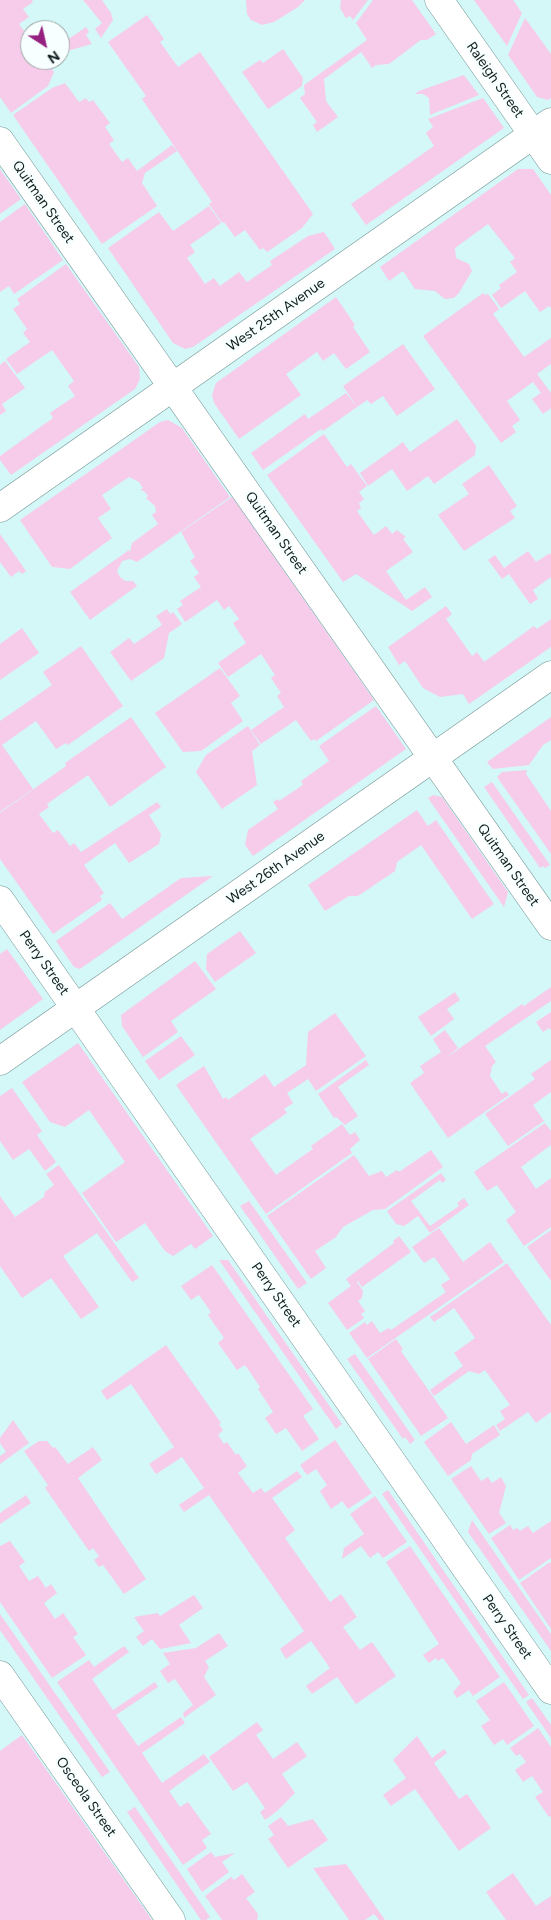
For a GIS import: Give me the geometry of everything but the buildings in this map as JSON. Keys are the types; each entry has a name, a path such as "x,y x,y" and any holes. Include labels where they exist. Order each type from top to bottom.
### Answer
{"street":[{"name":"Raleigh Street","path":"439,0 542,128 551,160"},
{"name":"West 25th Avenue","path":"0,508 542,128"},
{"name":"Quitman Street","path":"0,141 551,926"},
{"name":"West 26th Avenue","path":"0,1061 551,675"},
{"name":"Perry Street","path":"0,900 551,1690"},
{"name":"Osceola Street","path":"0,1675 171,1920"}],"shaded area":[{"path":"0,0 32,0 33,2 23,9 29,17 20,20 19,24 20,70 52,70 54,72 48,86 11,113 0,97"},
{"path":"83,0 102,0 111,13 113,20 101,38 95,29 102,23"},
{"path":"246,0 305,0 298,7 274,22 262,25 251,20 247,14"},
{"path":"341,0 368,0 353,20 350,16 346,18 340,8"},
{"path":"373,0 412,0 436,34 427,40 421,40 389,64 376,65 372,68 361,52 324,79 326,101 338,117 317,132 313,125 317,122 300,98 305,94 304,85 367,40 356,23"},
{"path":"474,0 513,0 522,13 507,46"},
{"path":"147,15 164,39 160,42 178,67 200,52 313,214 302,228 267,252 263,248 260,250 245,230 235,237 224,222 222,223 209,204 212,202 142,99 146,96 108,42"},
{"path":"525,18 551,54 551,98 548,100 537,97 508,55"},
{"path":"86,27 89,32 86,35 92,44 70,50 70,38"},
{"path":"283,49 303,78 302,86 268,109 242,72 260,60 263,63"},
{"path":"464,75 479,95 430,115 429,98 423,94 415,94 419,91"},
{"path":"65,83 79,102 86,98 89,102 93,100 110,123 105,127 114,140 109,144 122,162 128,158 137,171 172,145 177,151 145,173 142,183 157,206 102,244 13,115 52,88"},
{"path":"483,98 504,128 366,225 351,204 434,146 426,133 433,127 428,119"},
{"path":"0,169 21,199 0,214"},
{"path":"518,169 533,169 551,195 551,308 549,306 540,312 525,291 501,308 492,295 501,288 499,285 517,272 510,262 515,258 488,224 455,248 456,258 469,264 472,271 454,298 445,299 435,291 415,289 403,271 389,281 380,267"},
{"path":"25,204 63,260 14,294 9,286 0,292 0,222"},
{"path":"209,206 221,223 190,245 195,252 187,258 205,284 214,278 220,286 239,272 247,282 272,265 270,261 308,236 324,232 335,249 193,347 185,349 173,343 108,248 159,212 173,231"},
{"path":"66,264 139,367 140,379 135,389 11,475 0,460 0,456 53,418 50,413 75,396 68,386 74,381 52,350 17,374 6,359 30,342 23,333 27,329 13,309 20,304 17,299"},
{"path":"483,293 485,295 488,294 499,309 493,314 524,357 551,338 551,364 537,374 551,393 551,408 543,414 532,399 541,393 533,382 507,401 520,420 512,426 516,432 501,443 423,336"},
{"path":"336,297 370,352 346,369 334,353 323,361 317,352 286,374 301,395 239,439 214,403 212,395 216,383"},
{"path":"403,344 435,389 397,416 383,396 371,404 367,400 357,407 343,386"},
{"path":"5,361 25,388 2,404 6,411 0,415 0,365"},
{"path":"346,393 357,407 323,431 321,429 263,470 251,453 305,414 308,419"},
{"path":"457,419 476,446 475,455 434,484 428,476 407,491 392,469 368,486 360,473 403,442 410,452"},
{"path":"168,420 182,428 230,497 137,562 130,559 122,561 117,571 120,577 125,581 133,581 137,586 90,620 70,592 129,550 130,552 132,543 158,524 152,515 156,512 155,506 146,498 148,496 144,491 140,490 143,488 139,482 129,477 102,495 111,509 98,518 112,538 70,569 52,567 20,520 160,422"},
{"path":"324,434 347,467 351,464 367,486 359,492 364,499 359,503 361,508 357,511 374,535 386,526 392,534 397,530 406,537 403,539 413,552 386,571 406,600 425,587 432,597 412,611 356,574 343,582 267,475"},
{"path":"489,465 517,506 510,511 515,518 464,551 438,515 469,494 462,484"},
{"path":"232,497 374,700 316,741 314,739 311,741 296,720 261,744 251,730 284,707 277,696 281,693 271,678 275,675 261,654 228,677 218,663 246,643 233,623 239,619 229,606 224,610 217,600 185,622 177,609 183,605 180,601 201,587 194,577 199,573 190,561 195,557 181,532"},
{"path":"0,534 26,571 22,574 19,571 11,577 0,562"},
{"path":"528,551 536,562 550,553 551,555 551,577 533,590 538,599 530,604 509,574 502,579 488,560 495,555 504,568"},
{"path":"446,606 452,614 446,619 472,656 477,652 484,662 534,626 537,629 551,619 551,647 469,704 463,694 440,697 423,688 405,661 399,665 388,647"},
{"path":"167,609 170,614 173,612 182,624 169,633 164,658 131,681 110,652 129,638 134,644 162,625 156,616"},
{"path":"22,628 39,653 0,680 0,644"},
{"path":"81,646 123,706 68,745 66,743 56,749 36,721 2,745 33,789 0,812 0,721 52,685 43,672"},
{"path":"220,668 240,696 231,703 243,721 201,751 183,752 155,713"},
{"path":"376,706 406,749 253,856 245,845 248,830 278,809 273,802 278,799 279,801 303,785 301,781 329,761 319,746"},
{"path":"131,717 166,767 110,807 88,775 47,804 49,807 39,814 53,833 58,830 70,846 74,843 81,852 157,802 161,807 149,815 161,834 159,844 129,863 115,843 84,865 104,893 100,896 102,900 53,934 0,859 0,813 66,766 65,763"},
{"path":"551,717 551,740 543,745 529,765 493,769 487,762"},
{"path":"248,726 260,745 252,751 257,785 222,809 196,772 206,755"},
{"path":"527,770 526,774 551,811 551,854 497,777 502,772"},
{"path":"492,782 550,865 540,868 484,787"},
{"path":"433,795 442,797 508,892 504,907 428,798"},
{"path":"417,810 428,826 436,820 494,904 472,919 421,845 397,862 395,871 358,896 349,896 325,911 308,885"},
{"path":"213,876 80,969 74,967 56,941 110,903 122,919 181,878"},
{"path":"240,931 256,953 215,982 206,969 207,954"},
{"path":"7,949 43,999 0,1030 0,954"},
{"path":"195,961 216,989 171,1021 178,1032 143,1057 122,1026 121,1015"},
{"path":"551,987 551,1001 485,1046 496,1062 492,1066 490,1076 502,1094 506,1091 509,1095 448,1138 410,1083 424,1073 420,1066 441,1052 433,1039 445,1030 458,1048 446,1058 522,1004 524,1006"},
{"path":"455,992 460,1000 447,1009 454,1019 431,1036 418,1017"},
{"path":"551,1012 551,1030 549,1028 543,1032 536,1022"},
{"path":"335,1013 366,1056 316,1091 308,1079 287,1093 293,1103 284,1109 287,1113 250,1139 276,1175 313,1149 311,1146 342,1124 350,1135 355,1132 360,1140 350,1149 352,1153 266,1214 176,1085 204,1066 223,1099 226,1097 228,1100 265,1074 274,1087 306,1065 308,1032"},
{"path":"181,1036 195,1055 159,1080 145,1061"},
{"path":"78,1043 213,1236 195,1249 191,1244 173,1256 165,1251 145,1223 116,1242 82,1193 125,1162 89,1110 65,1127 50,1122 22,1082"},
{"path":"366,1060 369,1065 338,1087 358,1116 345,1125 336,1117 334,1118 318,1094"},
{"path":"551,1060 551,1092 533,1105 544,1121 508,1146 485,1114 535,1079 531,1074"},
{"path":"12,1088 42,1131 37,1135 56,1162 45,1171 29,1149 13,1160 0,1141 0,1096"},
{"path":"545,1123 551,1131 551,1145 521,1167 536,1189 551,1178 551,1227 524,1246 506,1220 516,1212 497,1185 487,1191 474,1172"},
{"path":"431,1150 443,1167 385,1209 373,1210 343,1227 336,1237 315,1251 326,1268 311,1279 267,1216 354,1155 369,1176 382,1171 386,1177 397,1170 399,1172"},
{"path":"59,1165 139,1278 132,1282 97,1233 63,1256 99,1307 81,1319 51,1278 22,1298 0,1266 0,1196 15,1217 44,1197 45,1192 54,1185 46,1174"},
{"path":"441,1173 446,1180 442,1183 440,1180 411,1201 430,1226 459,1206 457,1203 464,1198 469,1205 430,1233 418,1216 404,1226 396,1224 387,1211"},
{"path":"249,1201 307,1283 298,1289 240,1206"},
{"path":"439,1228 463,1262 490,1242 504,1262 367,1358 349,1333 365,1322 367,1325 372,1321 380,1333 389,1328 391,1330 446,1292 441,1285 450,1279 434,1257 424,1263 412,1247"},
{"path":"551,1230 551,1281 527,1247"},
{"path":"399,1236 411,1252 362,1287 358,1281 355,1283 357,1282 363,1291 362,1298 358,1301 365,1311 361,1314 364,1318 347,1330 328,1303 351,1286 346,1279 394,1243 393,1241"},
{"path":"219,1260 228,1260 342,1424 336,1429"},
{"path":"507,1263 551,1325 551,1412 536,1423 528,1412 500,1431 496,1425 505,1419 500,1411 510,1405 485,1370 479,1374 469,1371 434,1396 430,1390 463,1366 454,1353 475,1338 454,1308 434,1322 430,1317"},
{"path":"212,1265 313,1409 303,1416 319,1439 302,1451 286,1428 276,1434 265,1418 273,1412 258,1389 260,1387 245,1365 237,1370 218,1343 224,1338 208,1315 211,1312 199,1295 191,1300 181,1286"},
{"path":"396,1339 403,1349 401,1351 448,1418 421,1436 368,1359"},
{"path":"166,1345 221,1423 219,1424 223,1430 218,1435 224,1444 227,1442 247,1466 238,1473 253,1493 261,1488 265,1493 297,1471 302,1477 272,1498 295,1530 285,1538 330,1602 341,1594 357,1617 343,1627 360,1650 372,1642 396,1676 356,1704 337,1677 312,1694 306,1686 330,1668 311,1641 286,1659 280,1649 304,1631 209,1495 184,1512 179,1505 204,1488 182,1457 156,1474 149,1464 174,1447 131,1384 107,1400 101,1391"},
{"path":"355,1354 415,1440 410,1444 405,1437 403,1439 347,1359"},
{"path":"13,1420 29,1443 0,1464 0,1456 6,1452 0,1443 0,1438"},
{"path":"451,1422 466,1444 494,1425 500,1435 472,1454 471,1460 448,1476 424,1442"},
{"path":"335,1440 372,1493 348,1509 342,1501 331,1509 320,1491 327,1485 316,1469 307,1475 300,1465"},
{"path":"39,1441 47,1441 53,1448 55,1447 68,1464 93,1447 102,1460 78,1478 146,1579 124,1594 103,1565 99,1567 94,1560 99,1556 93,1548 89,1551 45,1488 48,1485 24,1451"},
{"path":"471,1466 481,1481 488,1477 492,1483 501,1477 506,1486 499,1513 506,1523 489,1534 451,1479"},
{"path":"388,1490 529,1695 523,1699 382,1494"},
{"path":"26,1495 31,1503 0,1524 0,1513"},
{"path":"375,1496 407,1542 383,1558 378,1552 370,1558 361,1546 342,1559 344,1548 364,1534 350,1514"},
{"path":"472,1520 551,1634 551,1651 468,1532"},
{"path":"551,1521 551,1558 519,1580 491,1538 510,1525 513,1530 517,1528 520,1531 528,1526 533,1533"},
{"path":"10,1541 25,1562 19,1566 29,1581 38,1576 46,1588 51,1584 57,1593 44,1603 55,1619 63,1613 78,1634 73,1637 86,1655 52,1678 0,1602 0,1546"},
{"path":"410,1546 500,1677 473,1696 469,1690 457,1698 453,1692 461,1683 443,1658 438,1661 436,1658 429,1663 423,1655 439,1644 386,1562"},
{"path":"550,1562 551,1564 551,1629 520,1583"},
{"path":"194,1595 203,1608 179,1625 191,1643 160,1649 152,1639 143,1646 136,1637 144,1631 134,1617 158,1613 160,1616"},
{"path":"0,1614 110,1772 102,1777 0,1630"},
{"path":"219,1633 228,1646 205,1661 209,1667 204,1677 216,1695 184,1718 183,1713 193,1705 175,1679 168,1683 160,1671 170,1664 163,1653 196,1648"},
{"path":"124,1646 129,1652 92,1679 113,1710 155,1682 158,1687 116,1715 138,1746 181,1717 185,1723 142,1753 162,1783 204,1754 210,1762 169,1791 180,1807 188,1802 211,1834 202,1840 207,1848 183,1865 57,1682 89,1660 94,1667"},
{"path":"504,1682 534,1726 507,1745 503,1739 494,1745 481,1726 490,1720 476,1701"},
{"path":"532,1698 551,1725 551,1738 526,1702"},
{"path":"257,1722 263,1730 256,1735 273,1759 297,1742 307,1756 282,1774 295,1793 265,1820 260,1812 265,1808 247,1782 233,1791 209,1757"},
{"path":"538,1728 551,1747 551,1816 549,1817 535,1797 543,1792 532,1776 523,1782 515,1770 526,1762 520,1754 516,1756 510,1748"},
{"path":"22,1735 152,1920 0,1920 0,1751"},
{"path":"417,1736 432,1758 444,1749 447,1753 434,1763 459,1799 467,1794 491,1828 459,1851 415,1789 391,1806 383,1795 406,1778 393,1760"},
{"path":"135,1807 210,1917 206,1920 201,1920 127,1812"},
{"path":"281,1817 288,1826 313,1819 328,1840 288,1868 268,1839 274,1835 268,1826"},
{"path":"211,1852 215,1857 235,1853 222,1862 229,1872 202,1892 187,1869"},
{"path":"346,1864 385,1920 379,1920 374,1914 365,1920 349,1920 313,1868"},
{"path":"513,1873 536,1906 551,1896 551,1920 506,1920 486,1892"},
{"path":"242,1874 255,1892 246,1898 258,1914 257,1920 222,1920 205,1896 231,1877 234,1880"}]}
